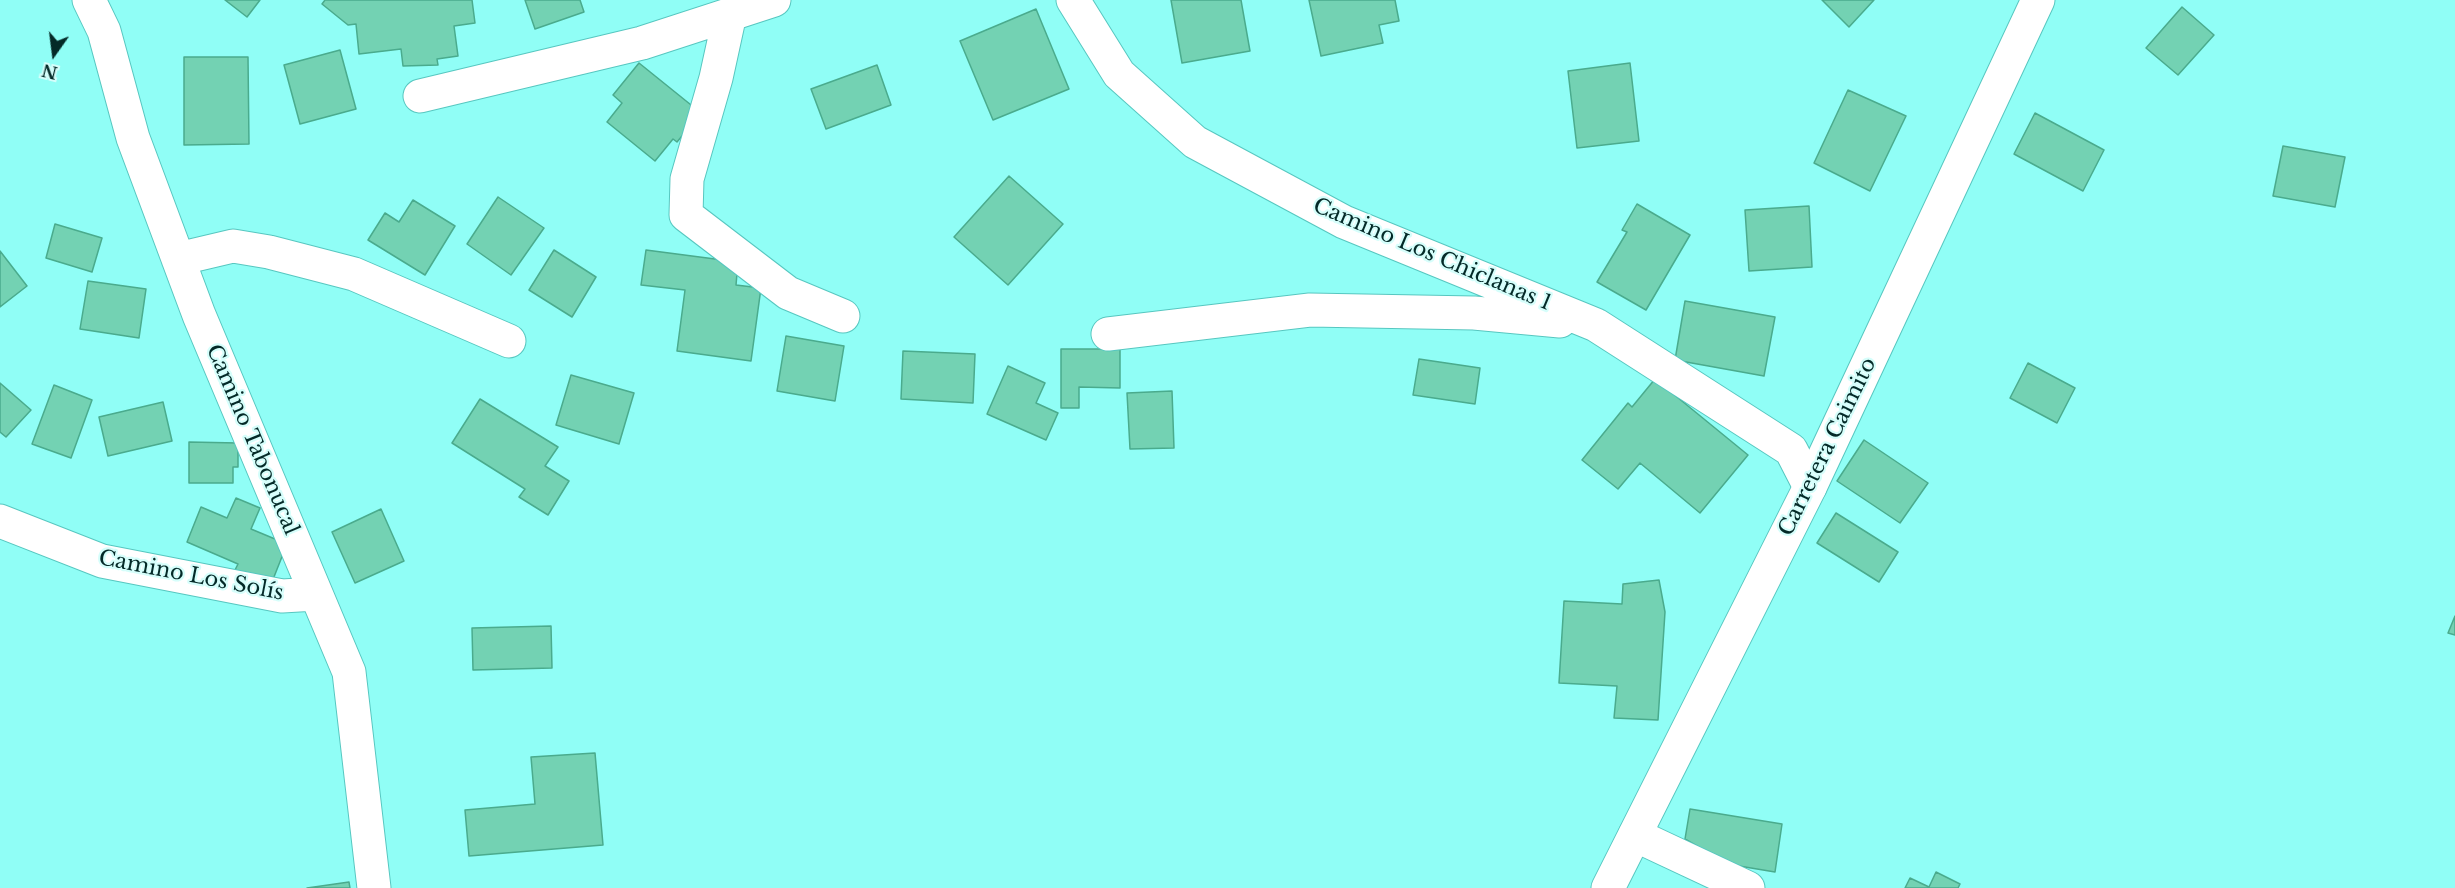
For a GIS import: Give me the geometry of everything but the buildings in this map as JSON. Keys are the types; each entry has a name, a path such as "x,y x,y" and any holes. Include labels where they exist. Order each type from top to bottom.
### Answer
{"street":[{"name":"Camino Tabonucal","path":"89,0 104,31 133,138 199,315 349,672 374,888"},
{"path":"420,96 642,43 774,0"},
{"name":"Camino Los Chiclanas 1","path":"1073,0 1119,74 1195,142 1344,222 1596,325 1791,450 1810,487"},
{"name":"Carretera Caimito","path":"1608,888 1810,487 2038,0"},
{"path":"730,14 716,78 687,179 686,215 788,293 843,316"},
{"path":"178,259 233,246 269,252 354,274 508,341"},
{"path":"1108,334 1310,310 1474,313 1596,325"},
{"name":"Camino Los Solís","path":"0,522 102,561 282,596 316,594"},
{"path":"1635,835 1748,888"}]}
